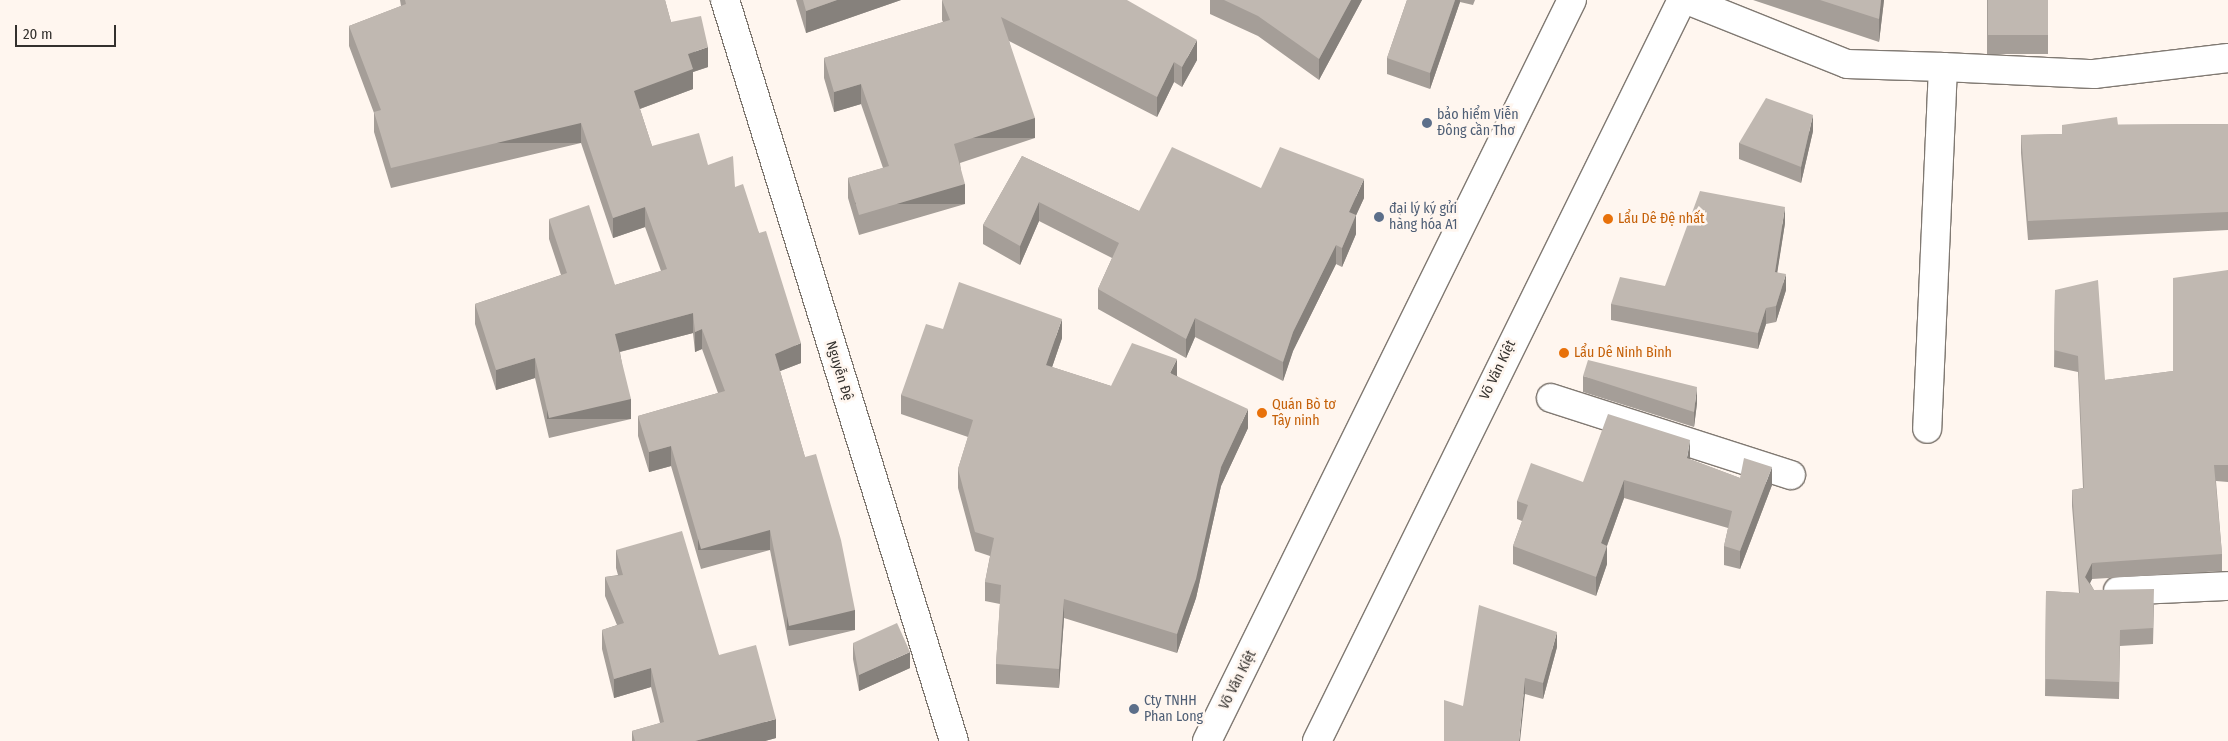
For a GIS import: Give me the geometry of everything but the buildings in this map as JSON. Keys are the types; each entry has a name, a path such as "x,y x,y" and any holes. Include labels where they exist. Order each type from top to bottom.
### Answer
{"street":[{"name":"Nguyễn Đệ","path":"724,0 954,737"},
{"name":"Võ Văn Kiệt","path":"1208,741 1572,0"},
{"name":"Võ Văn Kiệt","path":"1317,741 1682,0"},
{"path":"1687,0 1847,64 2094,74 2228,58"},
{"path":"1927,428 1943,67"},
{"path":"1551,398 1791,475"},
{"path":"2101,592 2228,586"}],"place":[{"name":"bảo hiểm Viễn Đông cần Thơ","path":"1427,123"},
{"name":"đại lý ký gửi hàng hóa A1","path":"1379,217"},
{"name":"Lẩu Dê Đệ nhất","path":"1608,219"},
{"name":"Lẩu Dê Ninh Bình","path":"1564,353"},
{"name":"Quán Bò tơ Tây ninh","path":"1262,413"},
{"name":"Cty TNHH Phan Long","path":"1134,709"}]}
